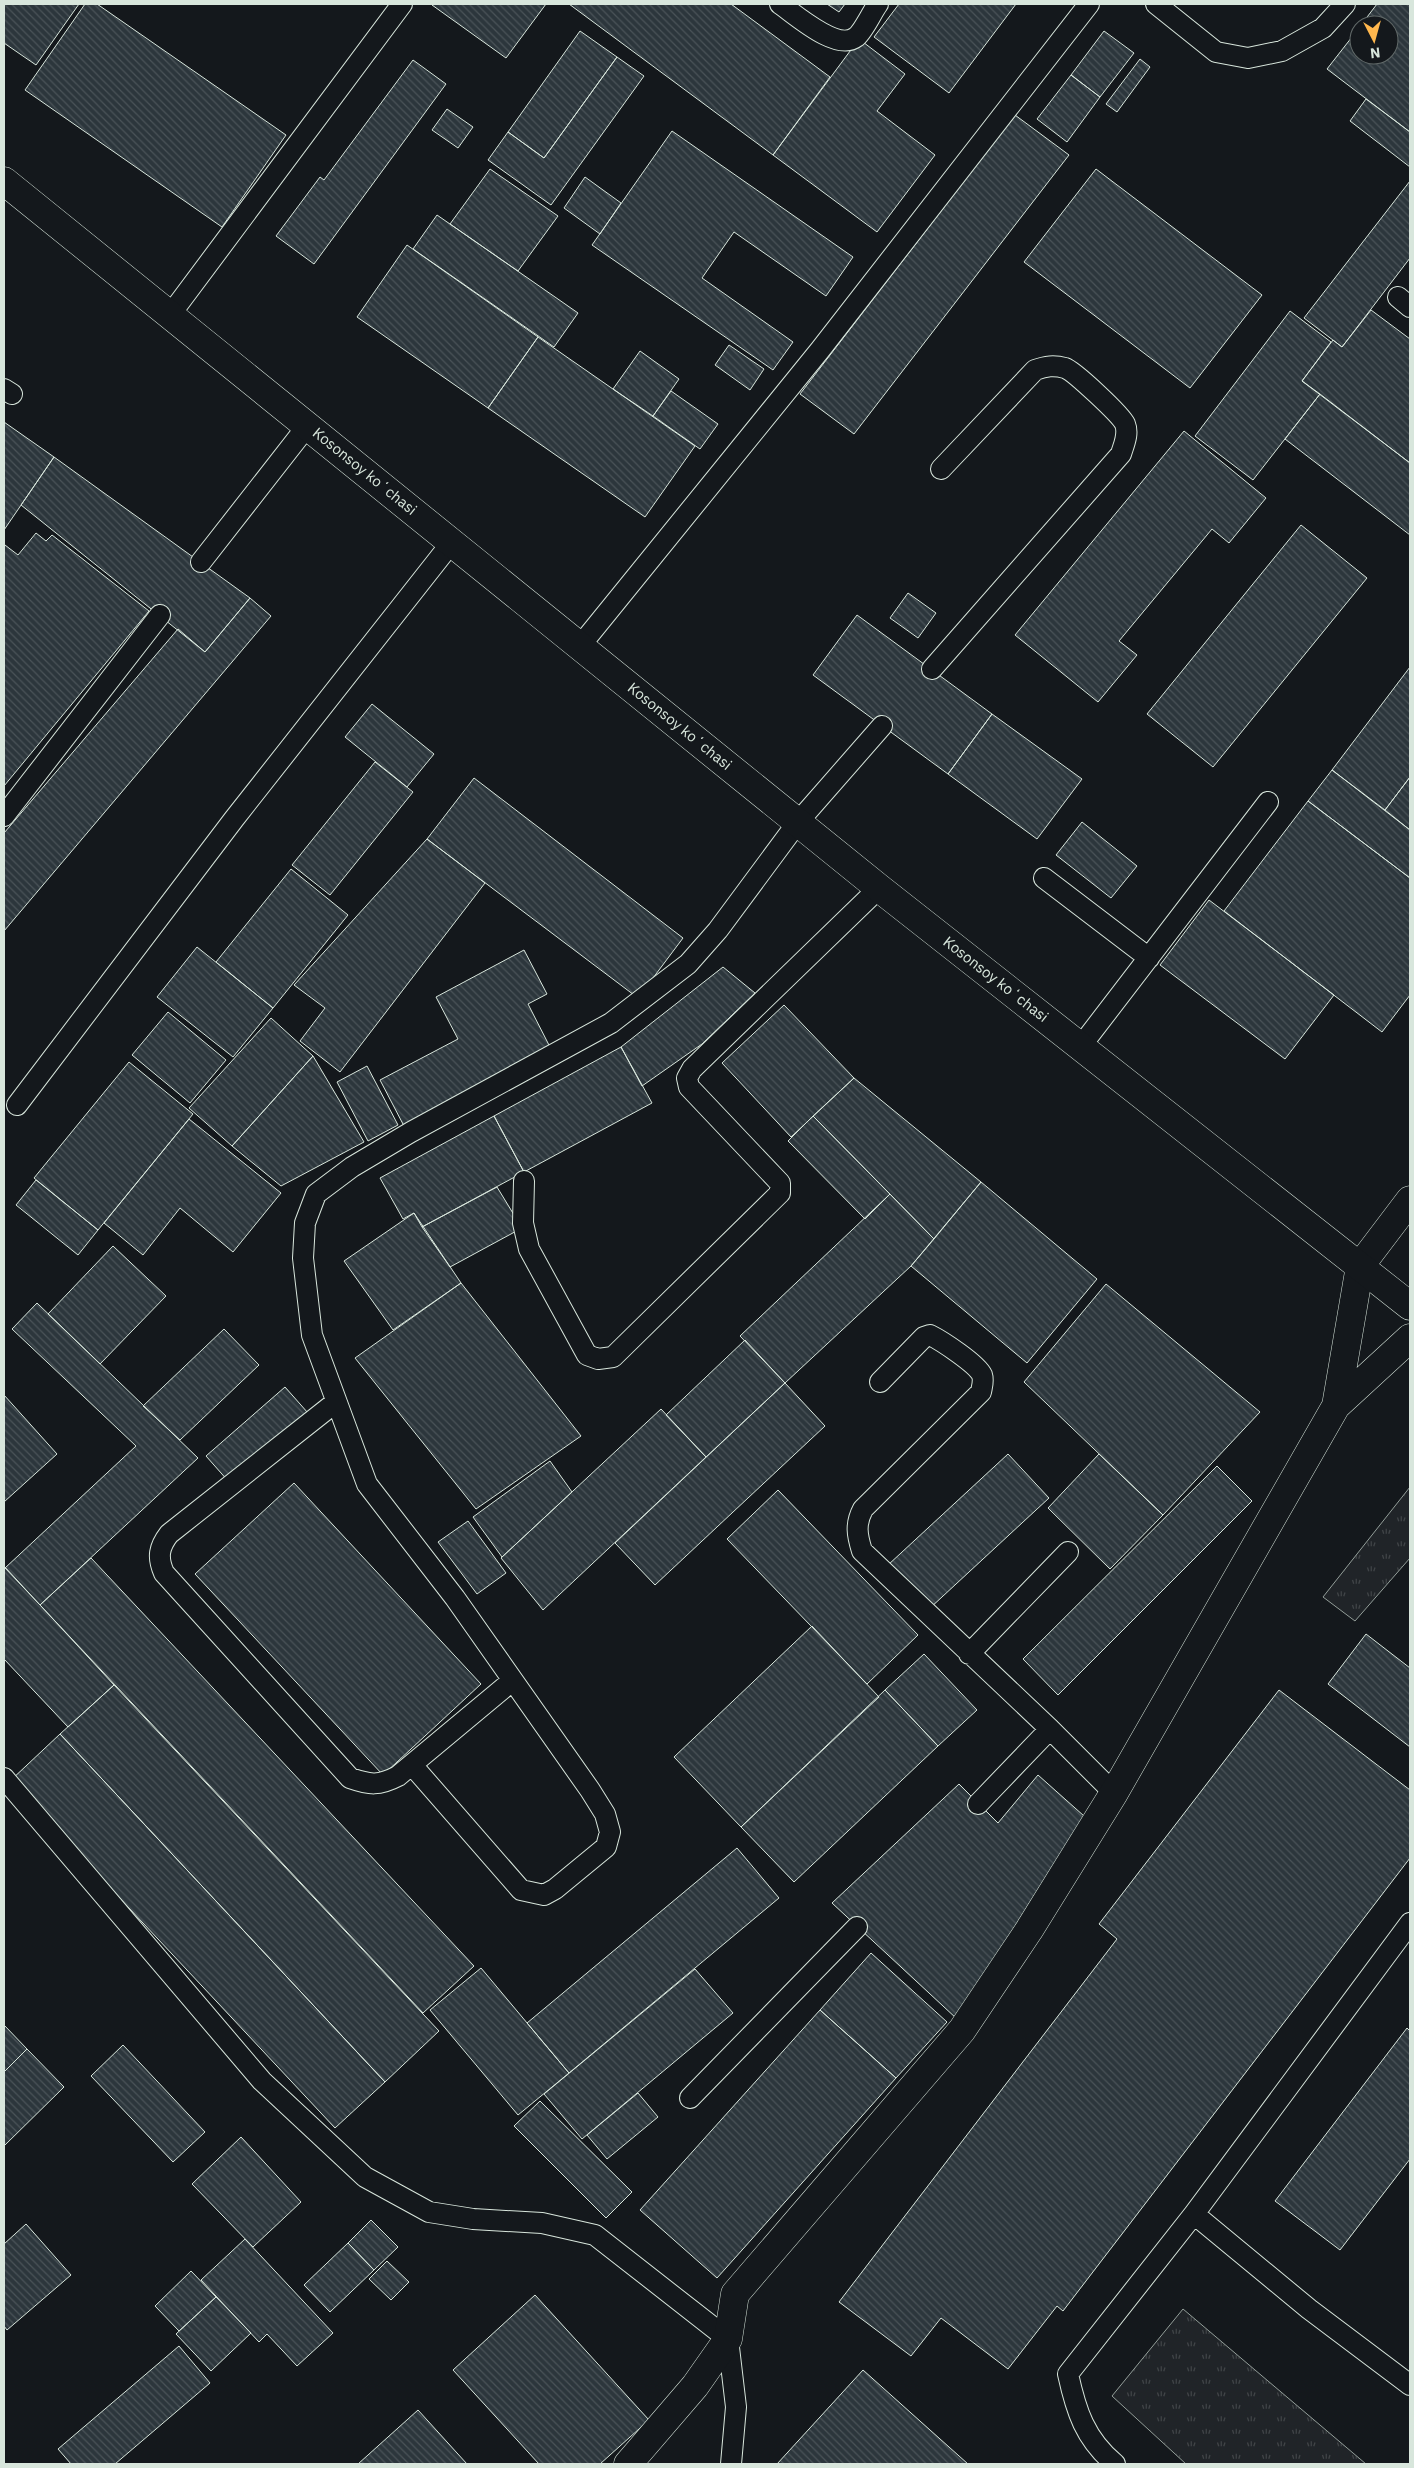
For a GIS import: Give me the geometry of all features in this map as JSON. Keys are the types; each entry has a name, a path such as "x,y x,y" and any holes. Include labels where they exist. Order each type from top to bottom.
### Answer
{"main road":[{"name":"Kosonsoy koʻchasi","path":"4,181 879,888 1410,1306"},
{"path":"1336,1406 1360,1266 1410,1200"},
{"path":"628,2464 695,2386 728,2339 736,2294 962,2030 1029,1930 1114,1793 1336,1406 1410,1338"}],"lane":[{"path":"170,315 402,4"},
{"path":"780,4 828,37 844,41 856,37 878,4"},
{"path":"580,646 820,350 1089,4"},
{"path":"1156,4 1216,52 1248,58 1282,52 1323,28 1345,4"},
{"path":"932,669 1121,454 1127,437 1126,425 1119,414 1068,369 1055,366 1044,367 1035,370 941,469"},
{"path":"201,562 308,425"},
{"path":"17,1105 234,819 452,542"},
{"path":"4,816 160,615"},
{"path":"412,1765 521,1890 544,1895 555,1889 606,1847 610,1832 605,1814 590,1790 454,1598 368,1484 312,1335 303,1258 305,1223 316,1194 352,1168 410,1132 611,1023 688,964 718,930 798,822 882,726"},
{"path":"1081,1046 1268,802"},
{"path":"1044,878 1149,958"},
{"path":"524,1181 523,1223 529,1249 588,1355 598,1359 613,1357 780,1193 780,1182 689,1087 687,1078 692,1069 879,888"},
{"path":"880,1382 924,1337 930,1335 974,1367 981,1375 981,1392 863,1509 857,1527 857,1536 862,1551 1050,1729 1114,1793"},
{"path":"336,1402 169,1534 159,1554 160,1565 164,1573 350,1778 367,1784 384,1784 398,1776 512,1681"},
{"path":"969,1654 1068,1552"},
{"path":"978,1804 1050,1729"},
{"path":"4,1778 262,2081 365,2177 429,2212 473,2218 542,2223 595,2235 728,2339 736,2407 731,2464"},
{"path":"1114,2464 1098,2450 1077,2411 1068,2374 1194,2214 1410,1922"},
{"path":"690,2098 858,1927"},
{"path":"1194,2214 1309,2309 1410,2385"}],"green space":[{"path":"1410,1487 1410,1558 1355,1621 1323,1597"},
{"path":"1183,2309 1366,2464 1186,2464 1112,2396"}],"building":[{"path":"4,4 79,4 36,65 4,43"},
{"path":"85,4 97,4 286,135 222,227 25,90"},
{"path":"546,4 506,58 432,5"},
{"path":"569,4 731,4 830,77 773,155"},
{"path":"827,4 845,4 839,12"},
{"path":"899,4 1016,4 949,93 874,37"},
{"path":"1377,4 1410,4 1410,132 1327,69 1349,41 1349,65 1399,65 1399,15 1369,15"},
{"path":"580,31 617,57 544,158 508,132"},
{"path":"1104,31 1134,53 1100,97 1071,75"},
{"path":"859,39 905,74 877,111 935,155 877,232 773,155"},
{"path":"617,57 644,76 551,205 488,160 508,132 544,158"},
{"path":"1140,59 1150,67 1117,112 1106,104"},
{"path":"413,60 446,84 314,264 276,236 320,177 324,180"},
{"path":"1071,75 1100,97 1067,142 1037,119"},
{"path":"1366,99 1410,132 1410,167 1350,121"},
{"path":"447,109 473,127 458,148 432,130"},
{"path":"1015,115 1069,155 854,434 800,394"},
{"path":"672,131 853,257 826,296 734,232 702,278 793,342 773,370 592,245"},
{"path":"490,169 558,216 518,271 450,224"},
{"path":"1096,169 1262,295 1190,388 1024,262"},
{"path":"585,177 621,203 600,234 564,208"},
{"path":"1410,181 1410,258 1342,347 1304,318"},
{"path":"437,215 578,313 554,347 413,249"},
{"path":"407,245 538,337 488,408 357,317"},
{"path":"1371,310 1410,339 1410,463 1302,381 1333,340 1342,347"},
{"path":"1290,311 1331,342 1302,381 1320,394 1253,480 1195,436"},
{"path":"538,337 695,446 645,517 488,408"},
{"path":"729,345 764,369 750,390 715,365"},
{"path":"640,351 679,379 653,416 613,389"},
{"path":"671,391 718,424 700,449 653,416"},
{"path":"1320,394 1410,463 1410,535 1285,439"},
{"path":"4,422 54,457 4,530"},
{"path":"1184,431 1266,498 1229,543 1212,529 1119,641 1137,655 1098,702 1015,635"},
{"path":"54,457 250,598 205,652 21,505"},
{"path":"1301,525 1367,578 1213,767 1147,714"},
{"path":"36,533 46,541 52,535 149,611 4,786 4,546 18,555"},
{"path":"908,593 936,613 918,638 890,618"},
{"path":"250,598 271,616 4,931 4,833 178,629 205,652"},
{"path":"857,615 992,714 948,774 813,675"},
{"path":"1410,667 1410,777 1385,810 1332,770"},
{"path":"372,704 434,754 407,787 345,737"},
{"path":"992,714 1082,779 1037,839 948,774"},
{"path":"375,762 413,792 330,895 292,865"},
{"path":"1332,770 1410,830 1410,878 1308,801"},
{"path":"1410,777 1410,830 1385,810"},
{"path":"474,778 683,938 638,998 427,839"},
{"path":"1308,801 1410,878 1410,995 1382,1032 1224,911"},
{"path":"1082,822 1137,866 1111,898 1056,855"},
{"path":"427,839 485,883 340,1072 300,1041 325,1008 294,985"},
{"path":"291,869 348,915 273,1008 216,962"},
{"path":"1209,900 1334,995 1285,1059 1160,965"},
{"path":"197,947 273,1008 233,1057 157,997"},
{"path":"524,950 547,994 528,1004 551,1049 404,1126 380,1080 458,1039 436,997"},
{"path":"723,967 755,993 702,1044 642,1086 621,1047"},
{"path":"784,1005 854,1078 791,1137 722,1063"},
{"path":"168,1012 226,1060 190,1103 132,1055"},
{"path":"271,1018 313,1056 232,1146 189,1108"},
{"path":"621,1047 652,1103 524,1172 494,1116"},
{"path":"313,1056 364,1142 281,1186 232,1146"},
{"path":"129,1062 193,1114 98,1230 34,1178"},
{"path":"367,1066 398,1125 368,1141 337,1082"},
{"path":"854,1078 981,1182 934,1239 813,1116"},
{"path":"494,1116 524,1172 422,1227 414,1213 403,1219 380,1178"},
{"path":"813,1116 890,1194 865,1219 788,1141"},
{"path":"189,1119 281,1193 233,1252 180,1208 143,1255 104,1223"},
{"path":"36,1180 98,1230 78,1255 16,1205"},
{"path":"981,1182 1097,1279 1027,1363 911,1266"},
{"path":"497,1187 522,1228 450,1267 422,1227"},
{"path":"890,1194 934,1239 911,1266 785,1383 740,1336"},
{"path":"414,1213 461,1283 393,1330 344,1261"},
{"path":"113,1246 166,1296 100,1364 48,1314"},
{"path":"461,1283 581,1436 476,1509 355,1358"},
{"path":"1106,1284 1260,1412 1163,1515 1024,1382"},
{"path":"37,1303 198,1458 40,1605 5,1568 136,1446 12,1329"},
{"path":"224,1329 259,1365 180,1440 143,1406"},
{"path":"745,1340 785,1383 706,1457 666,1415"},
{"path":"785,1383 825,1426 655,1585 615,1543"},
{"path":"285,1387 308,1413 229,1482 206,1456"},
{"path":"4,1395 57,1454 4,1502"},
{"path":"661,1409 706,1457 543,1610 501,1558"},
{"path":"1008,1454 1049,1498 929,1609 888,1565"},
{"path":"1099,1454 1163,1515 1110,1569 1048,1508"},
{"path":"550,1461 572,1492 502,1557 473,1517"},
{"path":"1217,1466 1252,1501 1058,1695 1023,1659"},
{"path":"294,1483 481,1684 383,1775 195,1574"},
{"path":"778,1490 918,1635 867,1684 727,1539"},
{"path":"468,1521 506,1573 477,1594 438,1542"},
{"path":"91,1558 474,1966 423,2013 40,1605"},
{"path":"4,1566 114,1685 68,1727 4,1659"},
{"path":"812,1626 879,1697 741,1827 674,1757"},
{"path":"1366,1634 1410,1668 1410,1747 1328,1684"},
{"path":"924,1654 977,1710 938,1746 885,1690"},
{"path":"114,1685 439,2031 385,2082 60,1734"},
{"path":"885,1690 938,1746 794,1882 741,1827"},
{"path":"1279,1690 1410,1790 1410,1858 1063,2311 1057,2306 1008,2369 941,2318 911,2356 839,2302 1117,1939 1099,1924"},
{"path":"60,1734 385,2082 335,2128 10,1781"},
{"path":"1038,1775 1084,1816 957,2019 832,1903 959,1784 998,1823"},
{"path":"737,1848 779,1898 569,2073 527,2023"},
{"path":"871,1953 947,2022 896,2078 820,2010"},
{"path":"481,1968 569,2073 518,2115 430,2010"},
{"path":"695,1969 733,2013 582,2139 544,2094"},
{"path":"820,2010 896,2078 717,2278 640,2210"},
{"path":"4,2025 27,2049 4,2072"},
{"path":"1407,2028 1410,2031 1410,2159 1340,2250 1275,2201"},
{"path":"123,2045 205,2132 173,2162 91,2076"},
{"path":"27,2049 64,2087 4,2146 4,2072"},
{"path":"638,2093 658,2117 607,2159 587,2135"},
{"path":"540,2101 632,2192 606,2218 514,2126"},
{"path":"241,2137 301,2202 253,2247 192,2184"},
{"path":"371,2220 398,2247 374,2270 348,2243"},
{"path":"26,2224 71,2275 7,2330 4,2326 4,2244"},
{"path":"245,2239 333,2333 297,2366 267,2334 259,2342 201,2280"},
{"path":"348,2243 374,2270 330,2312 304,2285"},
{"path":"387,2261 409,2282 391,2300 369,2279"},
{"path":"191,2271 216,2297 179,2331 155,2306"},
{"path":"535,2295 649,2420 600,2464 539,2464 453,2370"},
{"path":"216,2297 251,2333 211,2371 176,2334"},
{"path":"179,2346 210,2383 115,2464 71,2464 58,2449"},
{"path":"863,2370 968,2464 777,2464"},
{"path":"418,2410 467,2464 358,2464"}]}
